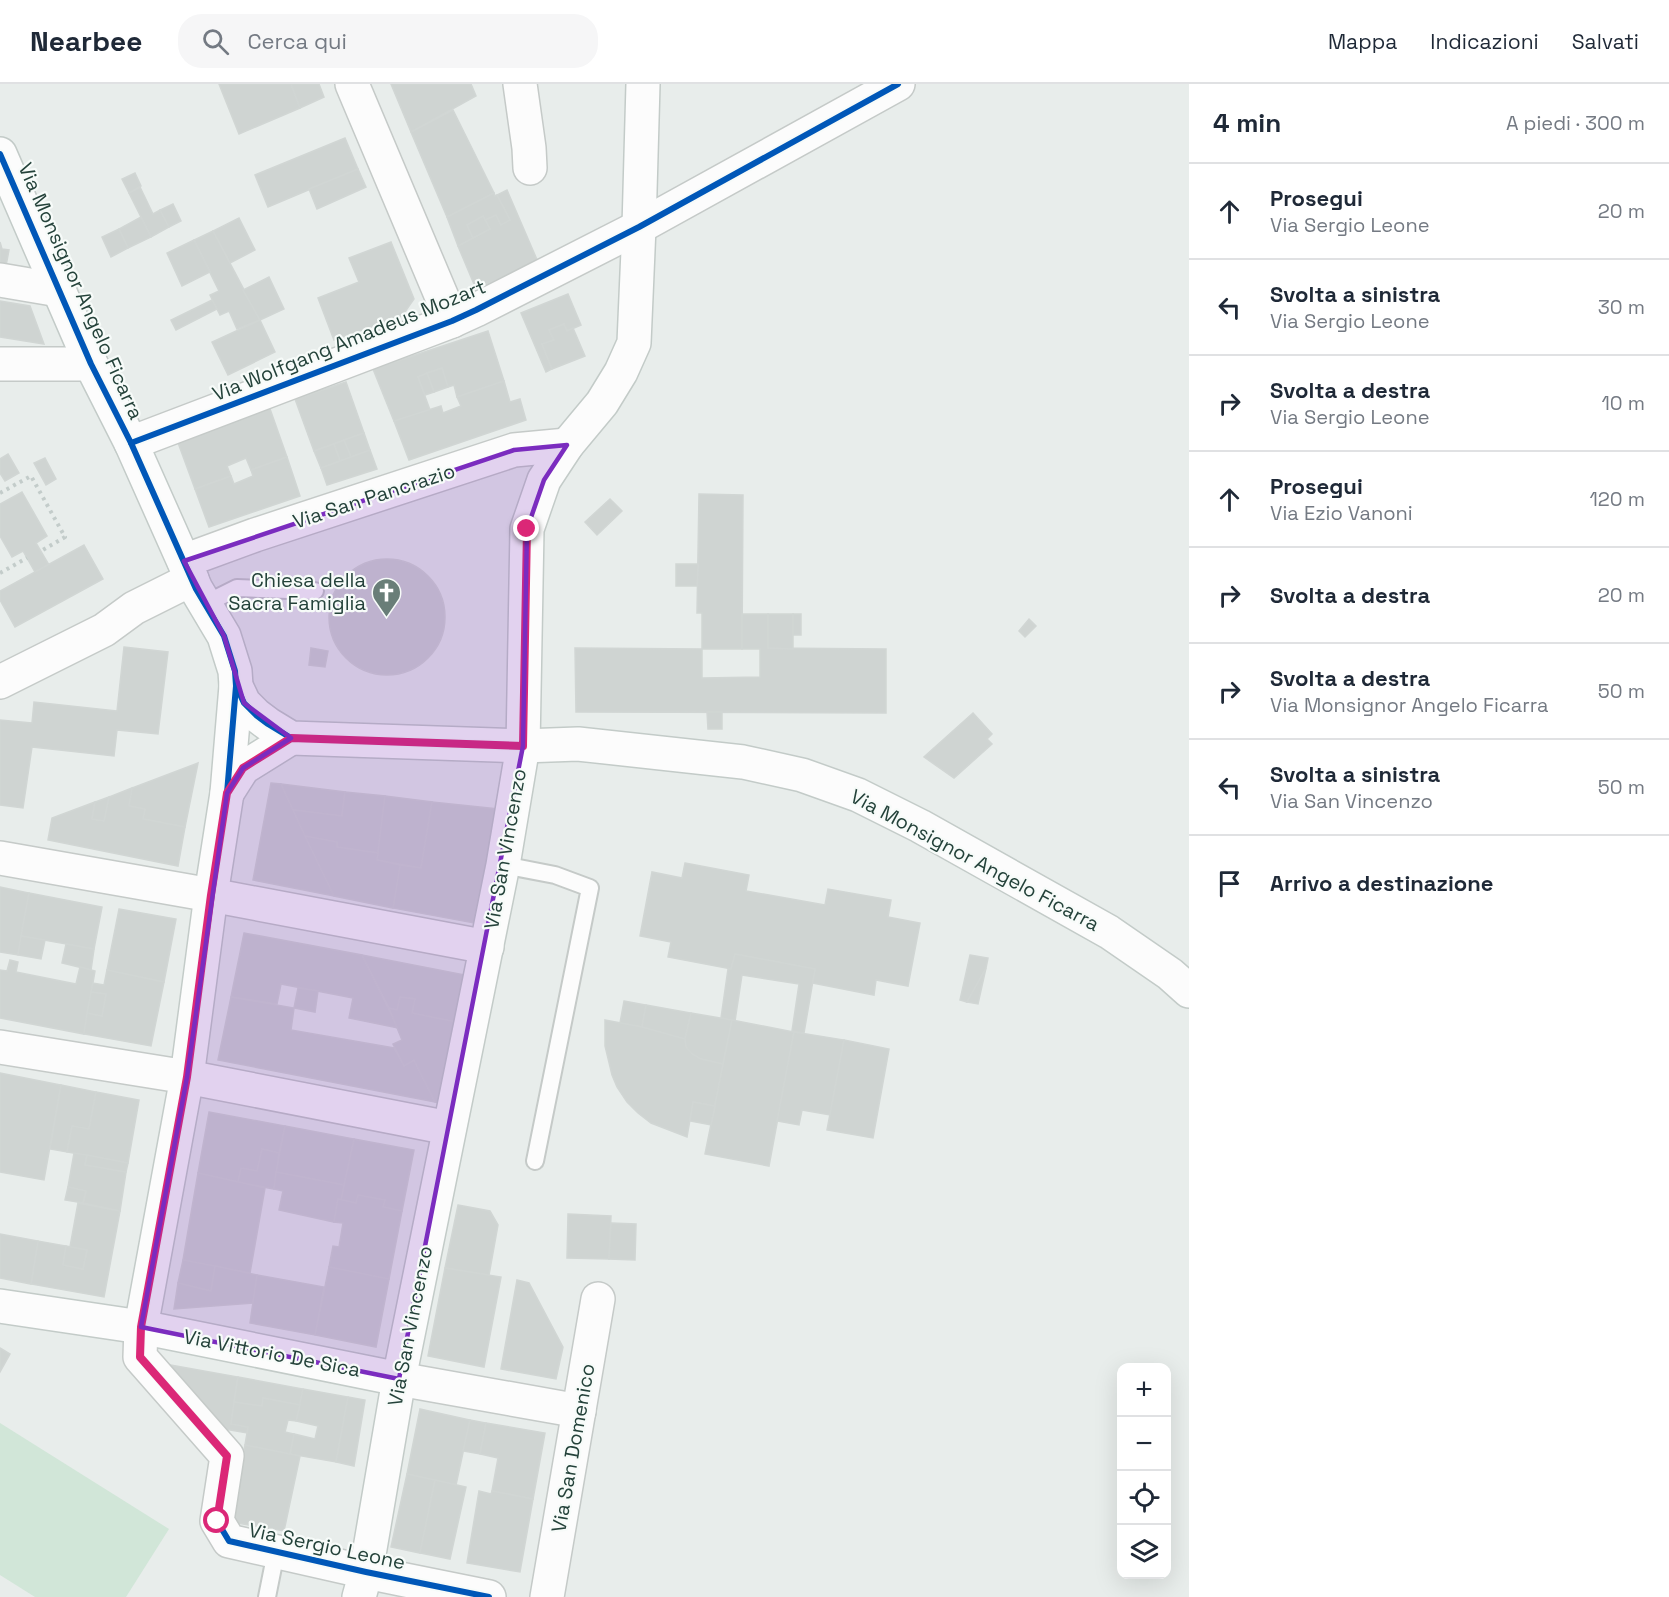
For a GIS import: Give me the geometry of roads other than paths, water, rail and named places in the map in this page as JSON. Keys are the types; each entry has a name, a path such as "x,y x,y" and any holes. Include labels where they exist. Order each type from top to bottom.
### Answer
{"street":[{"path":"352,84 452,321"},
{"path":"520,84 530,168"},
{"name":"Via San Vincenzo","path":"363,1584 399,1379 487,947 523,746 527,529 544,480 567,445 602,403 621,372 634,343 642,84"},
{"name":"Via Wolfgang Amadeus Mozart","path":"132,443 452,321 639,227 898,84"},
{"name":"Via Monsignor Angelo Ficarra","path":"0,154 11,200 59,290 91,364 132,443 195,586 224,636 235,671 236,686 244,703 256,715 291,738 523,746 578,744 743,762 802,775 858,795 920,826 1110,932 1170,974 1189,991"},
{"path":"0,280 59,290"},
{"path":"0,364 91,364"},
{"name":"Via San Pancrazio","path":"0,682 104,630 151,620 255,535 514,450 567,445"},
{"path":"141,1327 187,1077 227,793 236,686"},
{"path":"227,793 243,768 291,738"},
{"path":"0,858 487,947"},
{"path":"0,1047 187,1077 449,1128"},
{"name":"Via San Domenico","path":"547,1597 598,1299"},
{"name":"Via Vittorio De Sica","path":"0,1306 141,1327 399,1379 579,1412"},
{"name":"Via Sergio Leone","path":"141,1327 140,1357 227,1456 217,1521 229,1541 276,1552 363,1584 489,1597"}],"lane":[{"path":"195,586 315,591"},
{"path":"503,865 555,875 590,888 535,1161"},
{"path":"267,1597 276,1552"}],"place":[{"name":"Chiesa della Sacra Famiglia","path":"387,618"}]}
